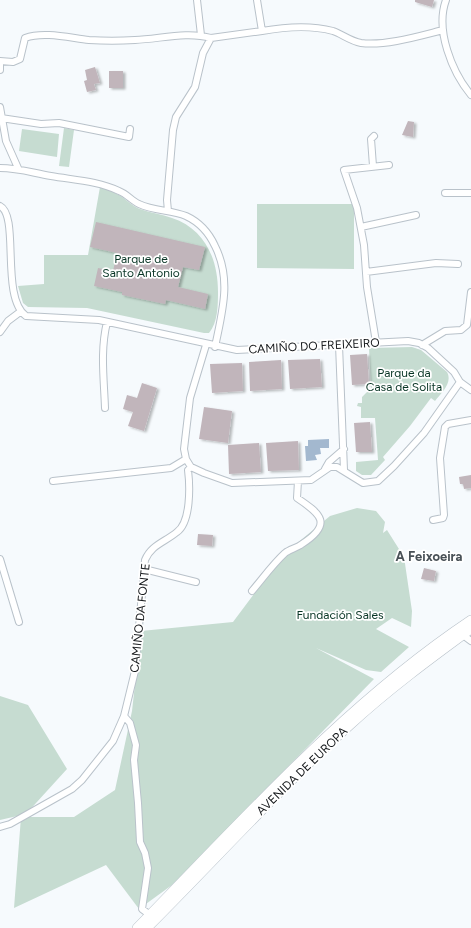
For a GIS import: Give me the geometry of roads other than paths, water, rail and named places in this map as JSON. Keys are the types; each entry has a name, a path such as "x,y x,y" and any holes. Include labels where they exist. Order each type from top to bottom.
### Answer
{"main road":[{"name":"AVENIDA DE EUROPA","path":"137,928 300,761 329,734 374,693 471,620"},
{"name":"AVENIDA DE EUROPA","path":"147,928 294,778 351,724 437,653 471,629"}],"street":[{"path":"197,0 201,35"},
{"path":"258,0 262,31"},
{"path":"446,0 443,9 443,30 456,73 471,96"},
{"path":"0,70 0,61 13,62 20,59 23,54 23,43 25,38 29,37 134,40 201,35 211,38 296,28 320,29 334,32 361,43 402,40 443,30"},
{"path":"168,211 167,200 173,130 176,117 195,87 203,53 211,38"},
{"path":"0,107 6,141 18,168"},
{"path":"1,118 41,124 59,123 129,137 130,129"},
{"path":"373,166 371,138 374,136"},
{"path":"376,342 367,287 361,227 344,170 388,165"},
{"path":"0,168 18,168 49,176 92,182 120,191 141,205 188,217 202,226 212,239 221,257 224,269 225,292 215,347"},
{"path":"444,193 471,193"},
{"path":"0,206 7,213 12,292 14,303 20,312 8,321 0,332"},
{"path":"361,227 416,215"},
{"path":"366,272 436,263 458,264"},
{"path":"422,345 445,331 462,330 467,325 471,292"},
{"name":"CAMIÑO DO FREIXEIRO","path":"20,312 26,316 35,318 84,318 107,322 215,347 237,350 408,341 422,345 454,372 460,382 471,390"},
{"path":"105,408 102,363 103,342 107,322"},
{"path":"206,345 190,398 184,448 186,459 191,467 204,474 236,484 311,480 325,469 329,462 344,449"},
{"path":"339,345 344,470"},
{"path":"325,469 337,467 364,483 374,483 382,478 424,433 460,382"},
{"path":"433,520 443,518 444,515 440,458 445,427 448,424 471,420"},
{"path":"53,480 171,468 186,459"},
{"name":"CAMIÑO DA FONTE","path":"0,827 10,824 72,789 82,780 113,741 124,716 135,671 144,569 148,554 153,547 179,532 184,526 189,498 188,470 191,467"},
{"path":"252,591 286,552 302,544 316,532 320,526 321,518 316,511 297,498 298,481"},
{"path":"0,559 19,622"},
{"path":"144,569 196,582"},
{"path":"463,635 471,641"},
{"path":"124,716 130,723 136,744 134,760 140,842 148,868 142,908 150,915"}],"water":[{"path":"329,439 329,448 320,448 321,454 315,455 317,460 306,461 305,446 308,446 308,440"}],"district":[{"name":"A Feixoeira","path":"429,556"}],"park label":[{"name":"Parque de Santo Antonio","path":"141,266"},
{"name":"Parque da Casa de Solita","path":"404,380"},
{"name":"Fundación Sales","path":"340,615"}]}
